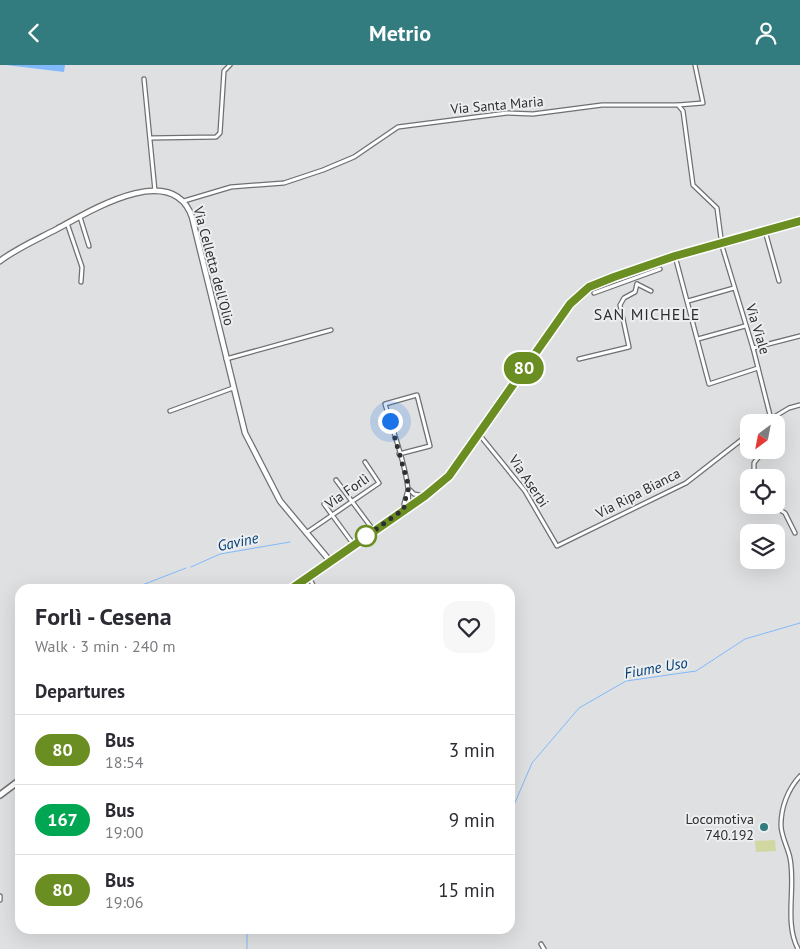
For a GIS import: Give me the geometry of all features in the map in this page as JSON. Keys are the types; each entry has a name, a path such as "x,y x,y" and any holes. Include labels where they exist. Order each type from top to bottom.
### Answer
{"main road":[{"path":"298,584 425,496 452,473 478,433 579,294 595,285 630,271 675,256 800,221"},
{"path":"0,795 15,784"}],"street":[{"path":"151,138 216,137 220,133 224,71 230,65"},
{"path":"684,111 693,104 703,103 694,65"},
{"path":"144,79 155,191"},
{"name":"Via Santa Maria","path":"184,201 231,187 284,183 323,170 354,157 398,127 507,113 533,114 602,105 693,104"},
{"path":"678,105 684,111 693,185 717,208 722,242"},
{"name":"Via Celletta dell'Olio","path":"0,261 67,223 118,198 155,191 171,193 184,201 192,217 233,388 249,443 280,501 330,561"},
{"path":"80,217 89,246"},
{"path":"67,223 82,267 81,281"},
{"path":"765,231 779,281"},
{"name":"Via Viale","path":"722,242 770,414"},
{"path":"675,256 709,384 758,368"},
{"path":"594,293 660,269"},
{"path":"630,271 637,284 651,291"},
{"path":"579,359 629,347 620,305 624,298 635,292 637,284"},
{"path":"688,301 734,288"},
{"path":"698,339 745,326"},
{"path":"226,359 331,330"},
{"path":"753,348 800,336"},
{"path":"170,411 233,388"},
{"path":"399,454 430,446 417,395 385,404 399,454 409,487 414,494 425,496"},
{"path":"778,414 800,405"},
{"name":"Via Aserbi","path":"478,433 525,491 557,546"},
{"name":"Via Ripa Bianca","path":"557,546 686,483 740,441"},
{"name":"Via Forlì","path":"306,533 379,483 364,462"},
{"path":"336,480 351,503 374,531"},
{"path":"407,508 409,487"},
{"path":"324,504 354,545"},
{"path":"785,513 796,533"},
{"path":"309,576 313,584"},
{"path":"798,949 791,935 790,860 781,827 784,806 793,783 800,776"},
{"path":"541,944 544,949"}],"green space":[{"path":"775,840 776,851 756,852 755,841"}],"water":[{"path":"6,65 65,65 64,72"}],"waterway":[{"name":"Gavine","path":"191,567 220,554 290,542"},
{"name":"Gavine","path":"145,584 186,568"},
{"name":"Fiume Uso","path":"515,802 532,763 579,708 626,681 696,671 745,639 800,623"},
{"name":"Fiume Uso","path":"247,934 247,949"}],"bus line":[{"name":"80","path":"298,584 425,496 452,473 491,414 579,294 589,287 614,277 675,256 800,221"}],"place":[{"name":"Locomotiva 740.192","path":"764,827"}],"district":[{"name":"SAN MICHELE","path":"647,314"}],"route":[{"path":"366,536 364,538 404,509 409,487 390,421"}]}
